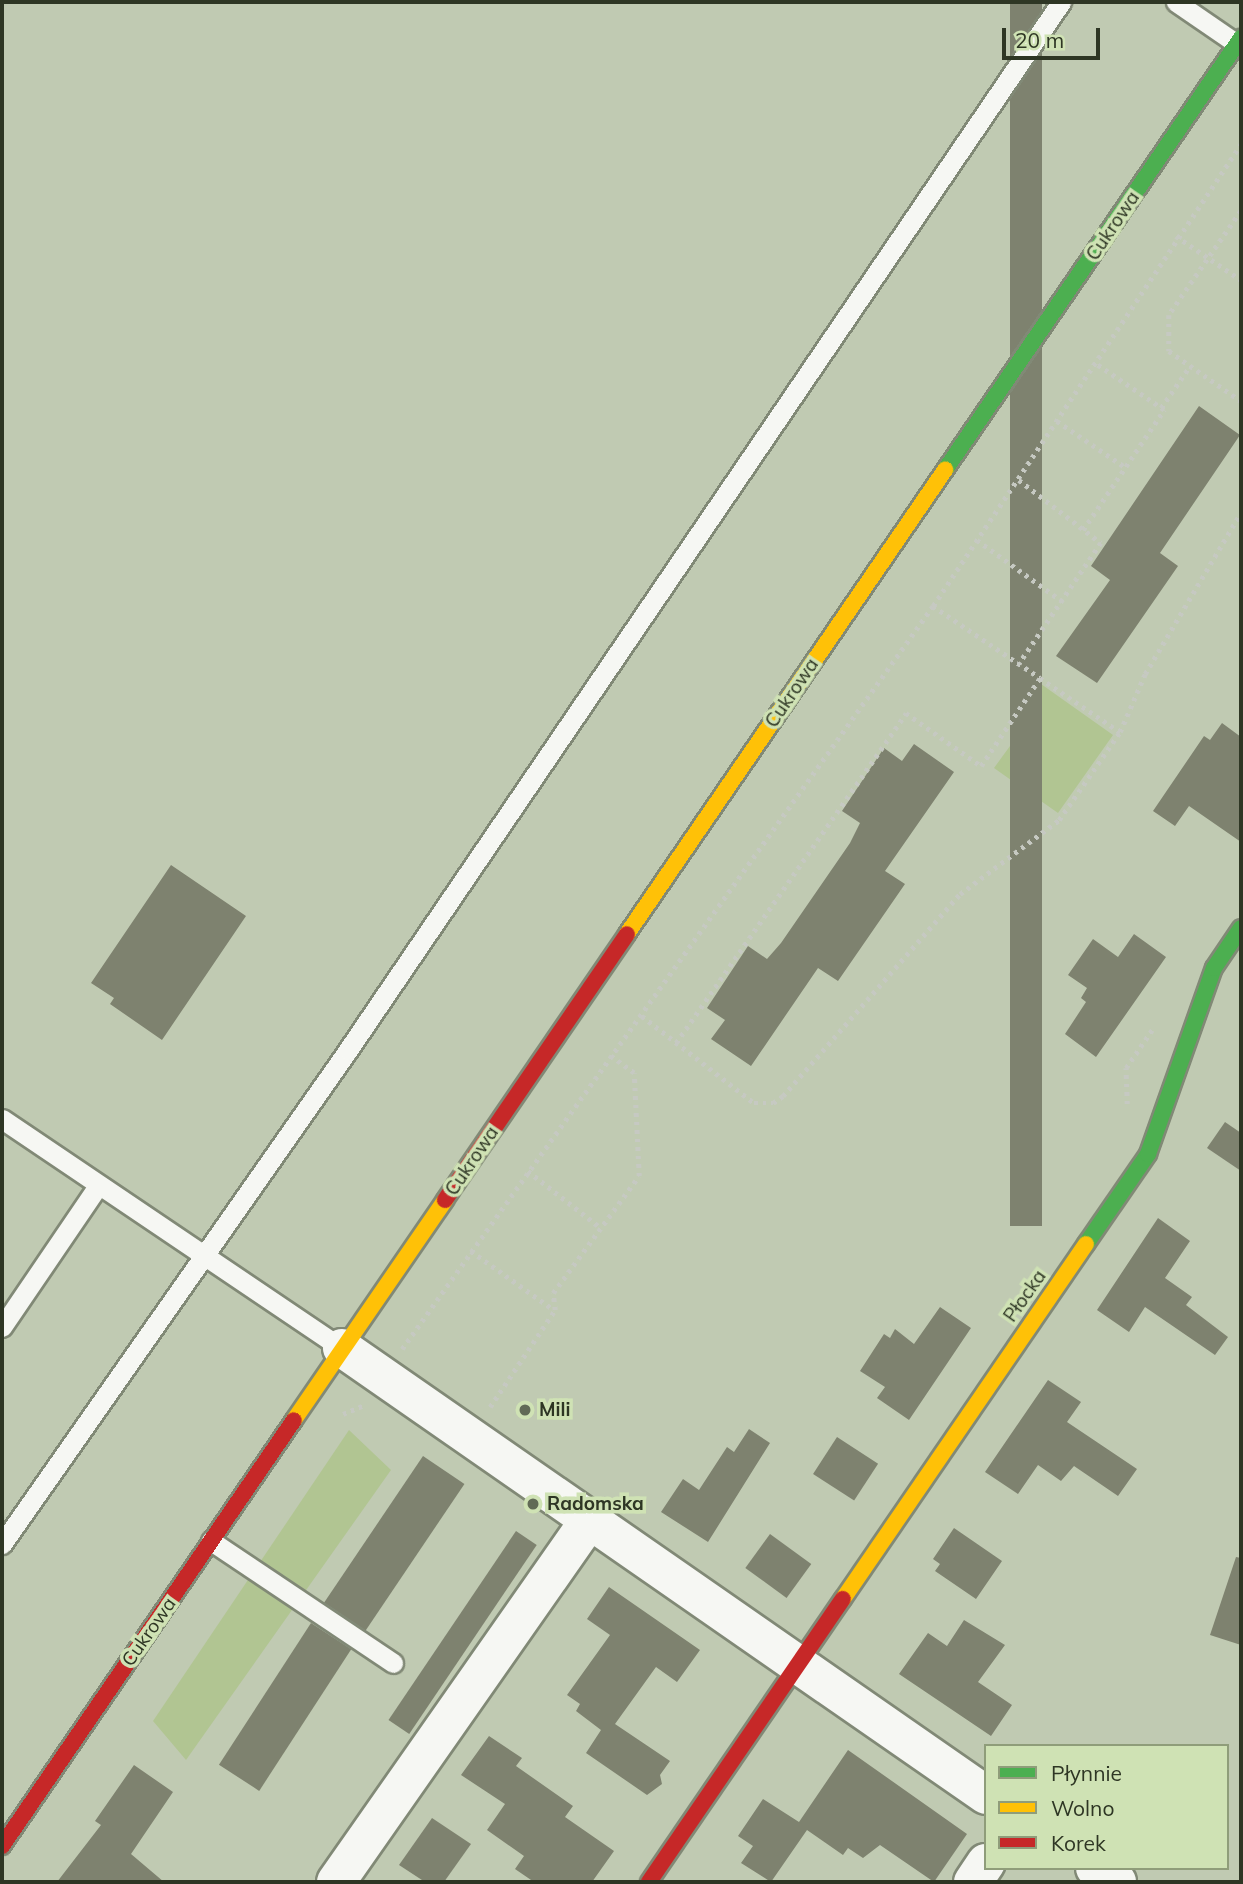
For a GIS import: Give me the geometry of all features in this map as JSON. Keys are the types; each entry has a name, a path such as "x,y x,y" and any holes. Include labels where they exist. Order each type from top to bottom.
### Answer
{"street":[{"name":"Cukrowa","path":"2,1846 1239,41"},
{"name":"Płocka","path":"797,1665 1148,1154 1214,968 1241,928"},
{"path":"342,1348 984,1794"},
{"path":"337,1882 590,1519"},
{"path":"649,1882 797,1665"},
{"path":"973,1882 984,1866"},
{"path":"1098,1870 1116,1882"}],"lane":[{"path":"2,1544 205,1258 1060,2"},
{"path":"1176,2 1239,41"},
{"path":"2,1119 342,1348"},
{"path":"2,1327 98,1186"},
{"path":"211,1541 393,1663"}],"path":[{"path":"400,1351 933,606 1096,364 1176,236 1241,144"},
{"path":"1241,211 1169,315 1170,351 1241,401"},
{"path":"1176,236 1241,280"},
{"path":"1096,364 1161,408"},
{"path":"1083,530 1190,366"},
{"path":"1057,421 1125,467"},
{"path":"1019,481 1101,543 1019,664"},
{"path":"642,1016 754,1103 773,1103 783,1096 960,894 1059,820 1120,732 1145,674 1241,512"},
{"path":"976,540 1062,601"},
{"path":"933,606 1120,732"},
{"path":"676,1043 906,713 981,766 1040,678"},
{"path":"482,1420 555,1310 553,1293 639,1176 634,1073 611,1056"},
{"path":"528,1171 601,1228"},
{"path":"471,1251 555,1310"}],"green space":[{"path":"1041,684 1113,735 1058,813 994,768 1031,717 1022,710"},
{"path":"349,1430 391,1470 186,1760 153,1721"}],"building":[{"path":"1010,2 1042,2 1042,1226 1010,1226"},
{"path":"1199,406 1240,435 1160,553 1178,566 1097,683 1056,656 1110,580 1091,566"},
{"path":"1222,723 1241,737 1241,842 1189,806 1175,826 1153,811 1204,736 1210,740"},
{"path":"914,744 954,772 885,871 905,884 838,981 818,968 751,1066 711,1039 725,1020 707,1008 748,946 767,959 781,943 850,843 860,823 842,811 884,748 902,761"},
{"path":"171,865 246,916 162,1040 110,1004 114,998 91,983"},
{"path":"1134,934 1166,957 1096,1057 1065,1034 1086,1002 1081,998 1087,988 1068,975 1093,939 1118,957"},
{"path":"1225,1122 1241,1133 1241,1171 1207,1148"},
{"path":"1158,1218 1190,1241 1165,1278 1192,1297 1186,1305 1228,1337 1215,1355 1145,1307 1129,1332 1097,1310"},
{"path":"940,1307 971,1328 909,1420 877,1398 885,1387 860,1371 884,1334 890,1338 895,1329 914,1344"},
{"path":"1048,1380 1081,1402 1067,1422 1137,1469 1118,1496 1074,1466 1061,1481 1038,1465 1018,1494 985,1472"},
{"path":"749,1429 770,1443 708,1542 661,1512 683,1479 699,1490 727,1447 734,1452"},
{"path":"837,1437 878,1464 854,1501 813,1474"},
{"path":"423,1456 464,1484 365,1631 324,1603"},
{"path":"954,1528 1002,1561 976,1599 935,1571 940,1564 933,1559"},
{"path":"516,1531 537,1545 409,1734 389,1720"},
{"path":"770,1534 811,1564 787,1598 745,1568"},
{"path":"1236,1557 1241,1558 1241,1645 1210,1635"},
{"path":"609,1587 700,1650 677,1682 656,1667 615,1724 670,1761 660,1775 662,1784 647,1795 586,1753 601,1730 576,1711 580,1704 567,1695 610,1635 587,1619"},
{"path":"964,1620 1005,1645 978,1682 1012,1705 991,1736 899,1674 928,1633 947,1646"},
{"path":"311,1623 351,1649 259,1791 219,1765"},
{"path":"489,1736 522,1758 516,1766 573,1806 565,1817 614,1851 592,1882 534,1882 515,1869 524,1856 487,1830 505,1804 461,1775"},
{"path":"848,1750 967,1834 934,1882 880,1845 863,1858 848,1848 843,1855 807,1830 771,1882 741,1863 753,1846 738,1836 763,1799 799,1822"},
{"path":"134,1765 173,1792 131,1854 164,1882 57,1882 101,1825 95,1821"},
{"path":"432,1818 471,1844 444,1882 425,1882 399,1865"}],"traffic: fast":[{"path":"945,470 1241,38"},
{"path":"1086,1244 1148,1154 1214,968 1241,928"}],"traffic: slow":[{"path":"627,934 945,470"},
{"path":"294,1420 445,1200"},
{"path":"843,1599 1086,1244"}],"traffic: jam":[{"path":"445,1200 627,934"},
{"path":"2,1846 294,1420"},
{"path":"649,1882 843,1599"}],"place":[{"name":"Mili","path":"525,1410"},
{"name":"Radomska","path":"533,1504"}]}
